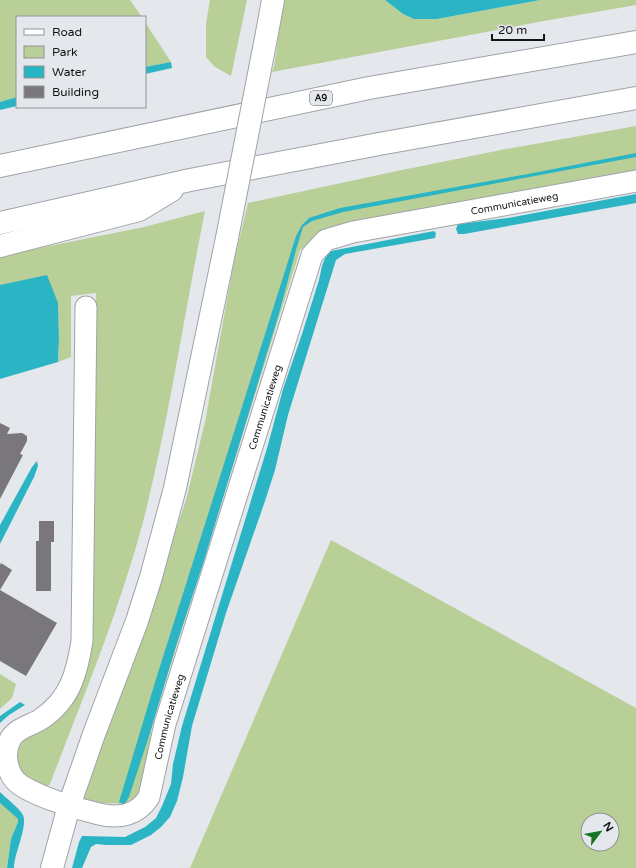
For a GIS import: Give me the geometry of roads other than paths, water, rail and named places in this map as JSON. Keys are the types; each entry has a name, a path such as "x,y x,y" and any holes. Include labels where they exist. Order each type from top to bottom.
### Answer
{"main road":[{"path":"52,868 69,806 94,734 137,621 151,577 175,488 273,0"},
{"name":"A9","path":"2,165 369,88 636,42"},
{"path":"0,223 190,180 636,98"},
{"path":"0,246 139,210 190,180"}],"street":[{"name":"Communicatieweg","path":"86,307 82,641 78,666 71,686 58,704 42,718 18,730 11,737 7,748 6,761 12,776 21,786 37,794 69,806 108,816 119,816 133,812 144,806 149,797 165,724 312,255 326,240 353,232 636,181"}],"water":[{"path":"385,0 540,0 437,19 414,19 403,14"},
{"path":"171,62 172,68 146,74 146,67"},
{"path":"16,97 16,106 0,110 0,102"},
{"path":"636,153 636,157 343,212 312,221 303,227 280,310 150,733 129,797 124,805 119,802 156,679 296,236 302,225 309,218 340,208"},
{"path":"636,194 636,203 464,234 458,234 456,229 458,224 508,218"},
{"path":"434,231 436,233 435,238 345,254 336,260 288,415 275,470 226,613 192,726 177,801 170,817 151,835 131,845 96,844 91,847 82,868 72,868 82,836 125,837 145,827 156,818 162,806 171,784 173,764 182,726 268,445 283,389 302,334 325,258 331,251"},
{"path":"47,275 58,303 58,362 0,379 0,285"},
{"path":"37,461 38,466 34,477 0,544 0,525 32,467"},
{"path":"20,702 25,705 9,715 0,723 0,716"},
{"path":"0,792 19,809 24,820 24,826 14,868 7,868 11,839 18,819 0,803"}]}
